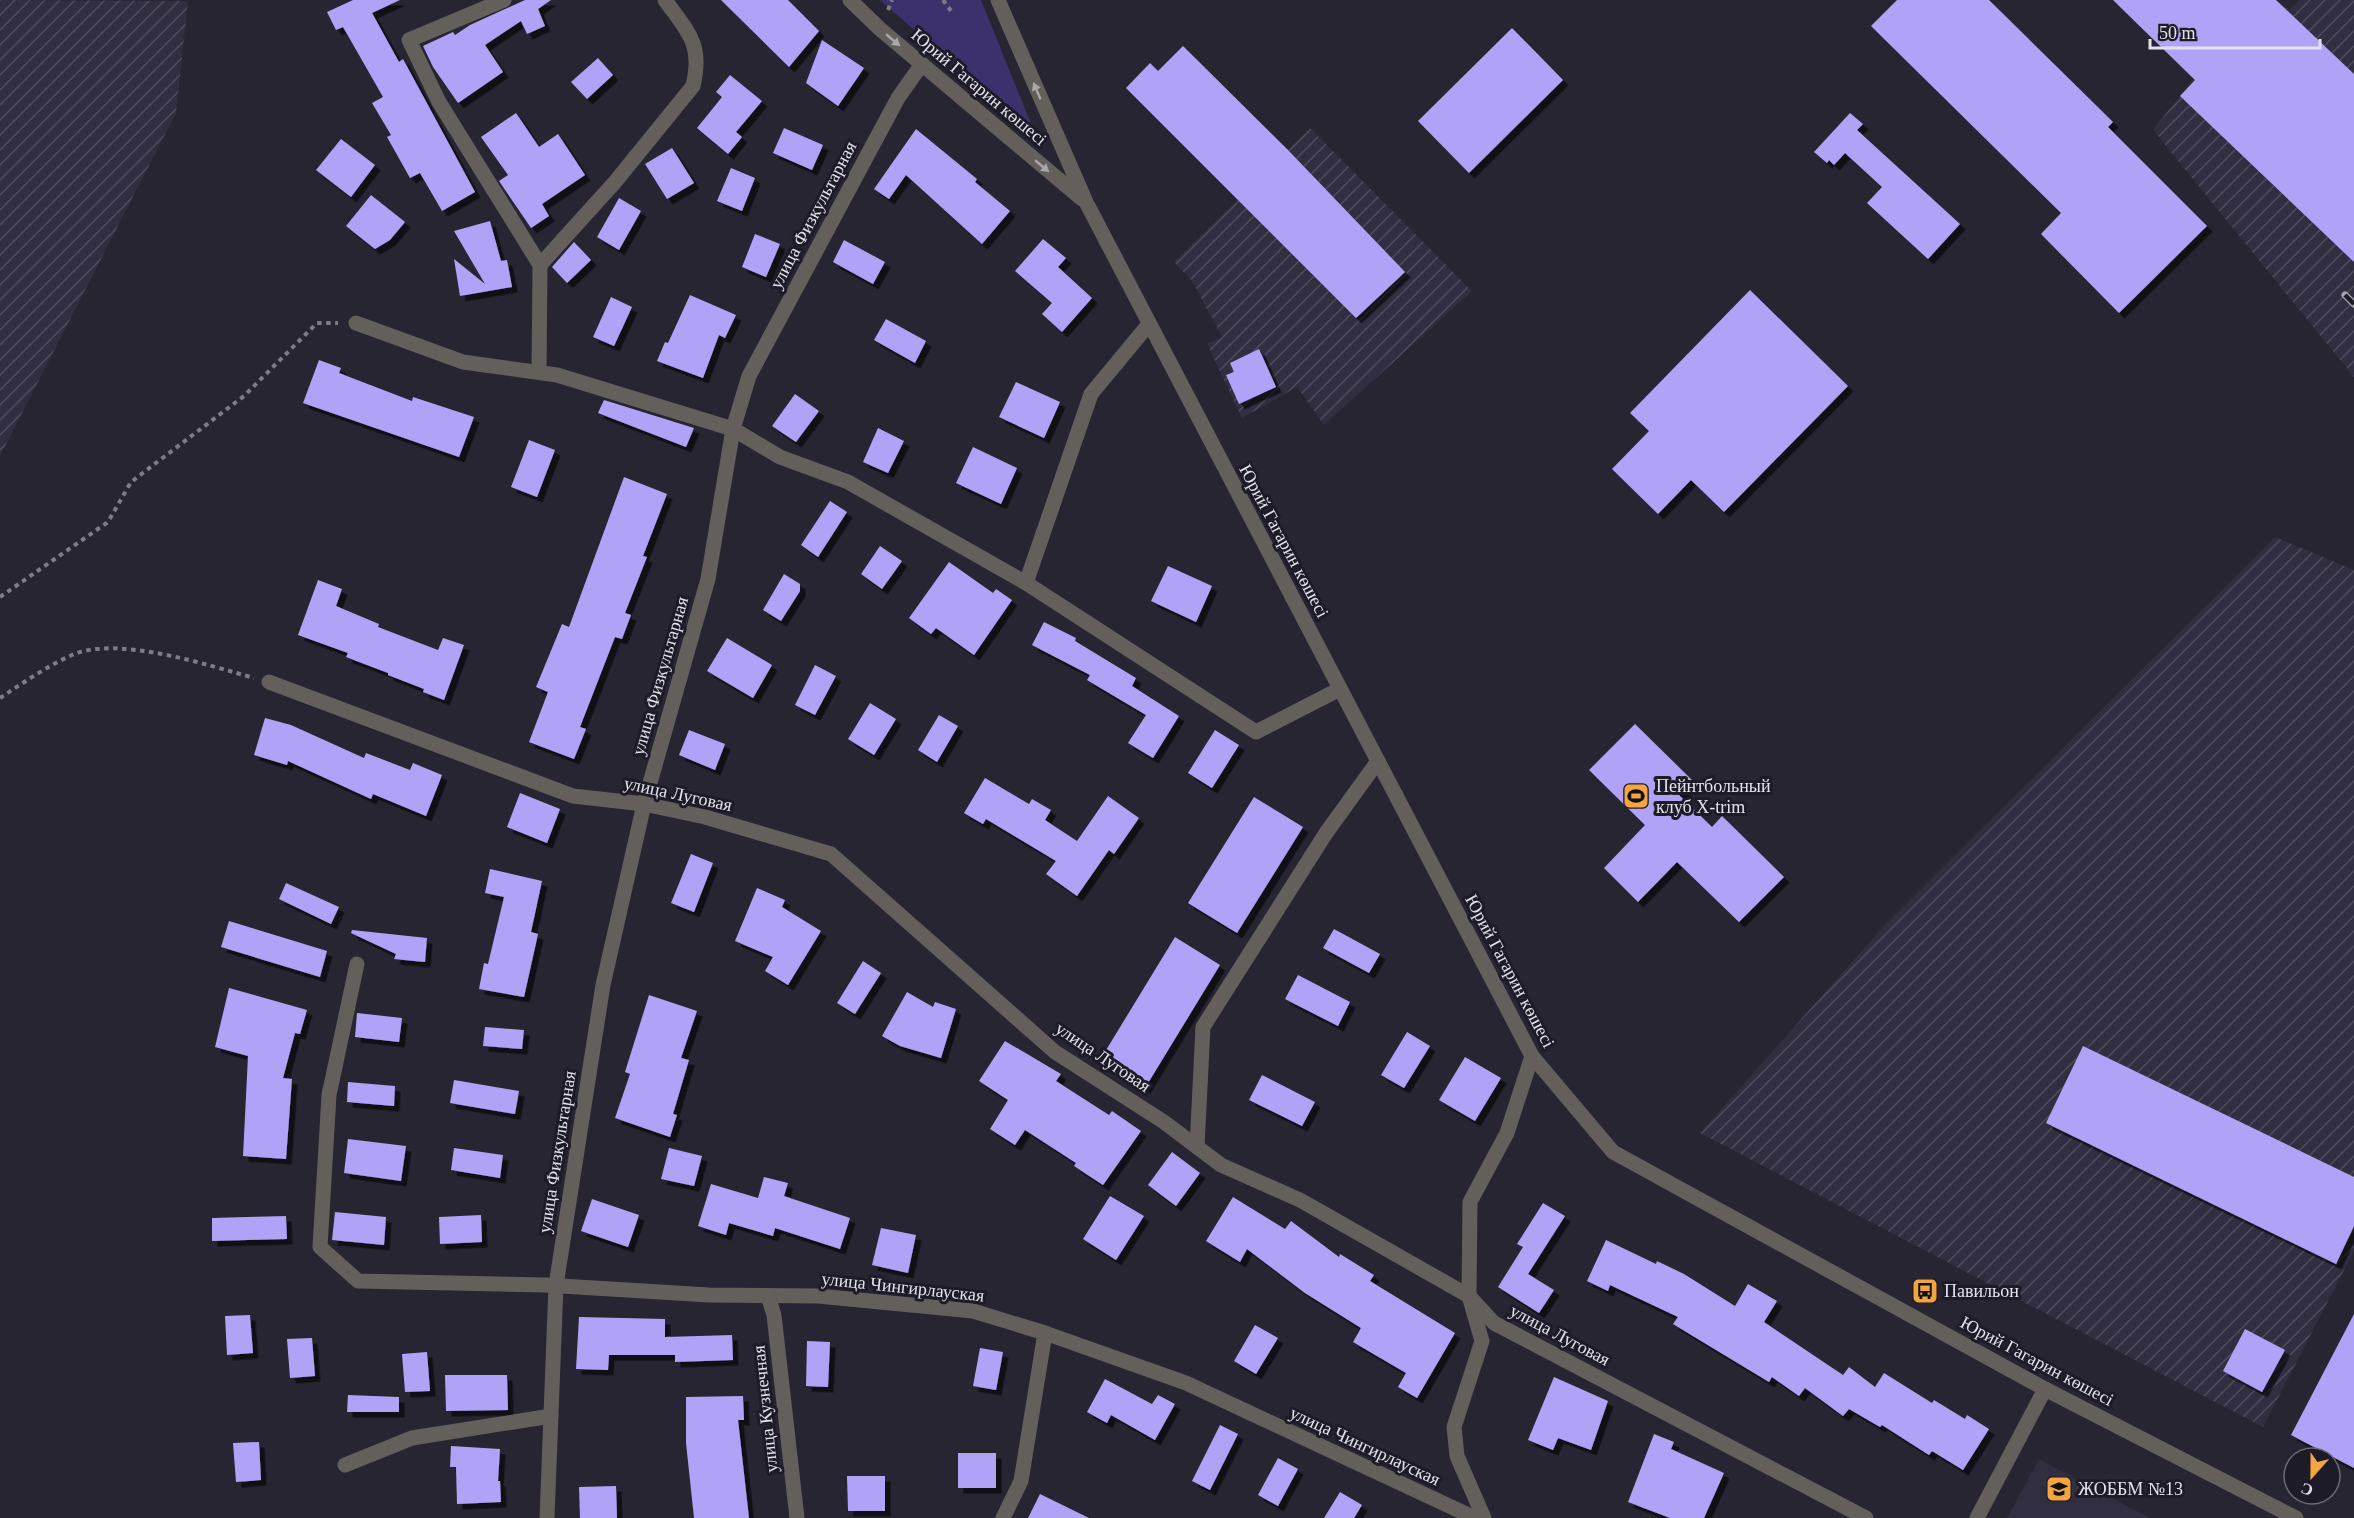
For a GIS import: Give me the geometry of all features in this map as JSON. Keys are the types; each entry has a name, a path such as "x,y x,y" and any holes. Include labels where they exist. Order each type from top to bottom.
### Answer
{"street":[{"path":"504,0 409,40 440,102 540,265 539,372"},
{"path":"540,265 615,182 693,86 697,67 693,39 665,0"},
{"name":"Юрий Гагарин көшесі","path":"850,0 922,64 1086,202"},
{"name":"Юрий Гагарин көшесі","path":"998,0 1086,202 1532,1056 1613,1152 2045,1389 2296,1518"},
{"name":"улица Физкультарная","path":"547,1518 556,1285 603,985 644,804 708,579 733,429 749,376 898,98 922,64"},
{"path":"356,323 463,362 558,375 733,429 780,457 848,482 1026,583 1256,732 1340,689"},
{"path":"1026,583 1091,394 1149,324"},
{"name":"улица Луговая","path":"269,682 573,796 644,804 705,817 831,854 1055,1052 1164,1122 1221,1165 1300,1200 1469,1296 1494,1323 1866,1518"},
{"path":"1197,1147 1203,1028 1326,833 1378,761"},
{"name":"улица Чингирлауская","path":"357,964 329,1095 320,1247 358,1281 556,1285 710,1295 818,1296 973,1311 1045,1333 1186,1383 1475,1518"},
{"path":"1484,1518 1457,1456 1454,1426 1482,1341 1469,1296 1470,1202 1507,1133 1532,1056"},
{"name":"улица Кузнечная","path":"768,1296 774,1314 797,1518"},
{"path":"1003,1518 1021,1481 1045,1333"},
{"path":"1977,1518 2045,1389"},
{"path":"345,1466 412,1438 551,1416"}],"path":[{"path":"943,0 951,11"},
{"path":"0,597 108,522 131,482 244,396 317,323 356,323"},
{"path":"0,698 74,654 114,648 166,656 269,682"}],"shaded area":[{"path":"0,0 188,1 176,113 0,456"},
{"path":"880,0 981,0 1032,126 981,88"},
{"path":"2272,0 2276,0 2289,10 2300,0 2354,0 2354,377 2153,130 2193,79"},
{"path":"1310,128 1472,291 1324,425 1297,387 1242,418 1207,344 1222,337 1192,281 1174,262"},
{"path":"2275,537 2354,570 2354,1251 2263,1427 1700,1133 1883,927"},
{"name":"ЖОББМ №13","path":"2039,1459 2150,1518 2007,1518"}],"building":[{"path":"353,0 400,0 372,13 399,62 403,59 475,192 442,211 420,173 410,178 387,137 391,135 372,103 383,97 343,27 336,30 327,12"},
{"path":"525,0 551,0 538,9 545,26 527,34 521,21 485,45 503,72 458,103 433,67 423,46 453,32 455,35 470,25"},
{"path":"721,0 788,0 819,31 789,67"},
{"path":"1897,0 1989,0 2113,122 2108,127 2207,226 2119,313 2041,234 2061,213 1871,26"},
{"path":"2113,0 2276,0 2354,74 2354,262 2180,96 2195,80"},
{"path":"1512,28 1563,80 1469,173 1418,121"},
{"path":"822,40 864,68 838,106 806,83"},
{"path":"1183,46 1287,149 1405,272 1356,318 1126,88 1150,63 1158,71"},
{"path":"598,58 613,75 587,99 571,82"},
{"path":"730,75 762,101 736,132 742,137 728,154 697,128 722,97 716,92"},
{"path":"516,113 539,147 558,134 585,175 542,204 549,216 531,228 499,181 508,175 481,137"},
{"path":"1850,113 1863,124 1857,130 1960,224 1928,259 1867,203 1882,187 1845,153 1834,165 1829,160 1827,163 1814,152"},
{"path":"784,128 823,145 812,170 773,153"},
{"path":"916,129 977,179 975,182 1010,211 982,244 906,175 889,199 874,189"},
{"path":"341,139 375,165 351,197 316,170"},
{"path":"672,148 694,183 667,199 645,164"},
{"path":"731,168 755,178 742,211 717,201"},
{"path":"371,195 405,222 390,240 375,249 346,226"},
{"path":"619,198 641,211 619,250 597,237"},
{"path":"490,221 501,261 507,260 512,287 460,296 454,259 485,284 454,231"},
{"path":"755,234 780,244 766,277 742,267"},
{"path":"1043,239 1066,258 1058,267 1092,298 1062,332 1042,314 1052,303 1015,271"},
{"path":"844,240 885,262 873,284 833,262"},
{"path":"574,242 591,260 567,283 552,267"},
{"path":"1750,290 1848,386 1724,512 1691,480 1658,514 1612,469 1649,431 1630,413"},
{"path":"690,295 736,315 725,338 719,335 703,378 657,361"},
{"path":"611,297 632,307 614,346 593,337"},
{"path":"886,319 926,341 915,363 874,340"},
{"path":"1259,349 1276,387 1239,404 1226,375 1234,372 1230,363"},
{"path":"319,360 341,368 339,373 412,401 413,397 474,417 459,457 303,403"},
{"path":"1016,382 1060,402 1044,438 999,417"},
{"path":"795,394 819,411 796,442 772,426"},
{"path":"604,400 694,428 686,447 598,413"},
{"path":"878,428 904,441 888,473 863,462"},
{"path":"529,440 555,450 537,497 511,487"},
{"path":"973,447 1017,468 1001,504 956,483"},
{"path":"624,477 667,494 643,556 647,557 625,613 631,615 622,639 615,637 580,727 586,729 574,759 529,742 548,692 536,687 562,624 569,627"},
{"path":"830,501 847,512 818,557 801,545"},
{"path":"880,546 902,561 882,589 861,574"},
{"path":"949,562 993,593 996,589 1012,600 974,655 936,628 931,634 909,618"},
{"path":"1168,566 1212,586 1196,622 1151,601"},
{"path":"784,574 800,584 800,591 781,621 763,610"},
{"path":"318,580 342,589 336,606 379,624 378,627 438,650 443,638 464,645 444,700 423,692 424,689 388,675 388,673 346,657 348,653 298,635"},
{"path":"1044,622 1076,638 1075,641 1136,678 1132,686 1179,716 1153,758 1128,743 1146,715 1087,680 1090,675 1032,645"},
{"path":"727,638 772,665 753,698 707,671"},
{"path":"815,665 836,676 815,715 795,705"},
{"path":"870,703 896,719 874,755 848,739"},
{"path":"939,715 958,726 937,762 918,750"},
{"path":"265,718 291,725 364,758 366,753 410,770 413,763 442,775 426,816 373,794 371,799 288,761 287,765 254,755"},
{"path":"1635,724 1693,781 1679,795 1712,827 1722,816 1784,877 1739,922 1677,862 1638,902 1604,868 1645,825 1589,770"},
{"path":"689,730 725,744 715,770 679,755"},
{"path":"1215,730 1239,745 1212,788 1188,773"},
{"path":"985,778 1029,804 1032,799 1051,810 1045,820 1077,841 1108,796 1139,818 1114,854 1109,850 1077,896 1046,874 1056,861 986,819 983,824 964,813"},
{"path":"520,793 560,809 547,843 507,827"},
{"path":"1254,797 1303,827 1237,933 1188,903"},
{"path":"691,854 713,863 694,912 671,903"},
{"path":"490,869 542,881 531,932 538,934 524,997 479,989 484,963 488,964 504,897 485,893"},
{"path":"286,883 339,907 331,924 279,899"},
{"path":"757,888 785,900 782,907 821,931 788,985 765,971 773,957 735,941"},
{"path":"229,921 327,951 320,977 221,947"},
{"path":"1334,929 1380,954 1369,973 1323,948"},
{"path":"352,930 427,938 425,962 394,959 396,954 351,933"},
{"path":"1175,937 1220,965 1145,1088 1100,1060"},
{"path":"863,961 881,973 855,1014 837,1003"},
{"path":"1298,975 1350,1002 1338,1026 1285,999"},
{"path":"229,988 307,1010 300,1034 295,1033 283,1078 292,1079 286,1159 243,1156 248,1056 215,1047"},
{"path":"907,992 933,1007 935,1002 956,1009 941,1058 900,1046 882,1036"},
{"path":"649,995 697,1011 681,1058 689,1060 673,1114 677,1115 670,1137 615,1118 630,1074 625,1072"},
{"path":"357,1013 402,1018 399,1042 355,1037"},
{"path":"485,1027 524,1030 522,1049 483,1046"},
{"path":"1407,1032 1430,1046 1404,1088 1381,1075"},
{"path":"1005,1041 1061,1074 1056,1081 1109,1115 1112,1111 1141,1131 1103,1185 1074,1166 1076,1163 1025,1130 1015,1145 990,1129 1008,1100 979,1081"},
{"path":"2083,1046 2354,1177 2354,1226 2336,1264 2046,1123"},
{"path":"1465,1057 1501,1078 1475,1121 1439,1100"},
{"path":"1262,1075 1315,1102 1302,1126 1249,1100"},
{"path":"454,1080 519,1091 515,1114 450,1103"},
{"path":"348,1082 395,1086 394,1106 347,1102"},
{"path":"348,1139 406,1146 401,1181 344,1173"},
{"path":"454,1148 503,1155 500,1178 451,1170"},
{"path":"669,1148 702,1156 694,1186 661,1179"},
{"path":"1172,1152 1200,1173 1176,1206 1148,1185"},
{"path":"764,1177 788,1183 784,1196 850,1218 840,1249 775,1228 773,1236 729,1223 726,1235 698,1226 711,1184 758,1198"},
{"path":"1110,1196 1144,1216 1116,1260 1083,1239"},
{"path":"1233,1197 1285,1229 1291,1221 1339,1257 1340,1254 1374,1275 1370,1281 1455,1333 1417,1398 1398,1387 1406,1373 1353,1342 1361,1328 1305,1293 1247,1249 1240,1262 1206,1241"},
{"path":"592,1199 639,1215 628,1247 581,1231"},
{"path":"1543,1203 1565,1216 1528,1274 1554,1290 1539,1313 1498,1287 1523,1247 1517,1244"},
{"path":"335,1212 386,1217 384,1245 332,1240"},
{"path":"481,1215 482,1242 440,1244 439,1217"},
{"path":"286,1216 287,1239 212,1241 212,1218"},
{"path":"881,1228 916,1235 908,1273 872,1265"},
{"path":"1606,1240 1656,1264 1657,1261 1684,1274 1735,1306 1748,1284 1777,1301 1764,1322 1843,1375 1849,1367 1875,1387 1884,1373 1932,1403 1934,1400 1965,1419 1967,1415 1989,1429 1963,1470 1932,1451 1929,1455 1882,1425 1880,1427 1849,1409 1843,1416 1805,1388 1799,1396 1772,1377 1769,1382 1673,1324 1678,1317 1610,1285 1608,1291 1587,1281"},
{"path":"2354,1314 2354,1468 2342,1462 2342,1446 2312,1446 2291,1435"},
{"path":"250,1315 253,1353 227,1355 225,1316"},
{"path":"579,1317 665,1319 665,1337 732,1335 733,1360 675,1362 675,1355 609,1355 608,1370 576,1369"},
{"path":"1255,1325 1278,1338 1256,1374 1234,1361"},
{"path":"2245,1329 2285,1350 2262,1392 2223,1371"},
{"path":"312,1338 315,1376 290,1378 287,1339"},
{"path":"807,1341 830,1342 828,1387 806,1386"},
{"path":"980,1348 1003,1352 996,1390 973,1386"},
{"path":"427,1352 430,1391 405,1392 402,1354"},
{"path":"445,1375 507,1375 508,1410 446,1411"},
{"path":"1554,1377 1608,1401 1591,1450 1558,1438 1553,1450 1528,1440"},
{"path":"1105,1379 1152,1404 1158,1395 1175,1404 1155,1440 1111,1415 1107,1423 1087,1412"},
{"path":"348,1395 399,1397 399,1412 347,1412"},
{"path":"743,1396 744,1420 738,1420 749,1518 694,1518 686,1443 686,1397"},
{"path":"1220,1425 1238,1434 1210,1490 1192,1481"},
{"path":"1654,1434 1674,1442 1671,1449 1724,1473 1704,1518 1670,1518 1628,1502"},
{"path":"259,1442 261,1480 236,1482 233,1443"},
{"path":"451,1446 500,1449 498,1481 500,1481 501,1502 457,1504 456,1467 450,1467"},
{"path":"958,1453 996,1453 996,1488 958,1488"},
{"path":"1278,1458 1298,1469 1278,1506 1258,1495"},
{"path":"847,1476 885,1476 885,1511 848,1511"},
{"path":"616,1486 617,1518 580,1518 579,1487"},
{"path":"1340,1492 1362,1505 1354,1518 1324,1518"},
{"path":"1040,1494 1089,1518 1028,1518"}],"railway":[{"path":"2345,295 2354,304"}],"place":[{"name":"Пейнтбольный клуб X-trim","path":"1636,796"},
{"name":"Павильон","path":"1925,1291"},
{"name":"ЖОББМ №13","path":"2059,1489"}]}
